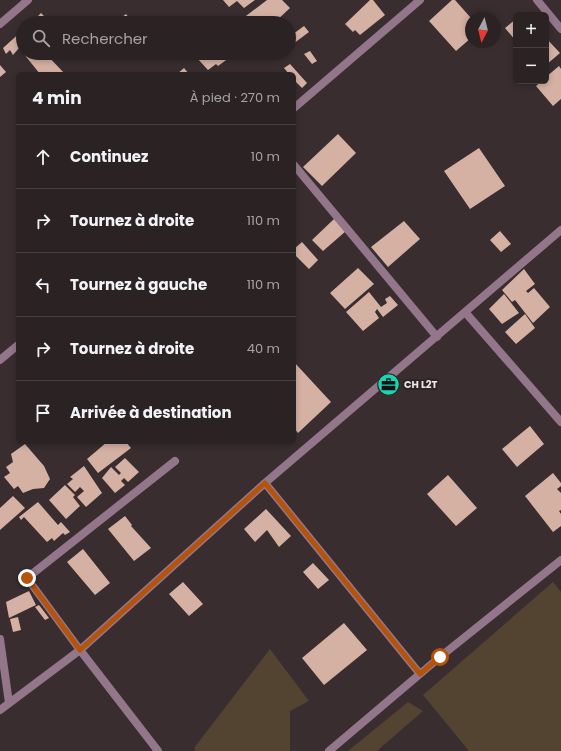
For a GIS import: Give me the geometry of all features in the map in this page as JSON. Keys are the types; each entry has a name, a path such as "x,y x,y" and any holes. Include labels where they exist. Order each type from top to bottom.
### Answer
{"street":[{"path":"0,24 28,0"},
{"path":"296,106 420,0"},
{"path":"537,0 561,29"},
{"path":"296,167 436,337"},
{"path":"0,710 80,650 265,483 561,230"},
{"path":"465,312 561,422"},
{"path":"0,360 16,347"},
{"path":"158,751 80,650 27,578 175,460"},
{"path":"265,483 420,674"},
{"path":"329,751 420,674 561,560"},
{"path":"0,639 9,703"}],"shaded area":[{"path":"553,582 561,592 561,751 469,751 423,695"},
{"path":"270,649 309,701 290,711 290,751 196,751 194,748"},
{"path":"408,702 423,711 377,751 348,751"}],"building":[{"path":"223,0 255,0 244,8 237,1 229,7"},
{"path":"267,0 282,0 290,8 281,16 246,16"},
{"path":"370,0 373,0 385,15 360,35 355,30 353,32 345,24"},
{"path":"452,0 455,0 466,12 465,43 456,51 429,21"},
{"path":"513,21 513,37 505,28"},
{"path":"304,26 309,32 296,42 296,32"},
{"path":"16,36 16,52 13,55 10,50 6,54 3,48"},
{"path":"549,41 560,53 549,62"},
{"path":"310,51 317,61 312,64 304,54"},
{"path":"29,60 52,60 63,72 38,72"},
{"path":"199,60 226,60 218,66 216,64 208,70"},
{"path":"290,64 307,83 302,88 296,82 296,72 287,72 284,68"},
{"path":"0,65 6,72 0,77"},
{"path":"559,66 561,69 561,99 553,106 536,86 538,84 549,84 549,74"},
{"path":"184,68 187,72 179,72"},
{"path":"338,134 356,153 322,186 303,167"},
{"path":"479,148 505,186 470,209 444,171"},
{"path":"334,219 346,231 323,251 312,240"},
{"path":"404,221 420,239 388,267 371,247"},
{"path":"500,231 511,244 501,252 490,240"},
{"path":"302,242 318,260 309,269 296,256 296,247"},
{"path":"358,268 374,284 345,309 330,293"},
{"path":"524,269 535,284 526,291 528,293 534,288 550,307 533,323 515,300 512,302 502,290"},
{"path":"369,292 381,307 387,303 385,299 390,296 398,305 383,317 377,309 375,312 379,318 363,331 346,312"},
{"path":"504,294 519,313 502,324 489,309"},
{"path":"525,314 535,328 516,344 505,332"},
{"path":"296,364 331,402 298,433 296,430"},
{"path":"530,426 544,444 517,467 502,449"},
{"path":"25,444 44,466 50,479 44,488 33,489 23,493 18,486 14,489 4,477 10,473 6,467 13,462 11,454"},
{"path":"105,444 128,444 131,448 98,473 87,459"},
{"path":"125,458 139,472 128,482 124,478 121,481 125,485 115,493 102,478 111,467 119,475 121,473 115,467"},
{"path":"84,466 102,493 86,507 77,497 84,491 80,487 75,492 67,484 73,479 70,477"},
{"path":"553,473 561,483 561,486 557,489 561,493 561,510 559,511 561,514 561,526 553,532 525,496"},
{"path":"448,475 477,508 456,526 427,494"},
{"path":"65,485 75,495 73,497 80,506 66,519 49,500"},
{"path":"13,496 25,508 0,530 0,508"},
{"path":"38,502 58,525 61,522 70,532 65,535 63,533 54,541 52,538 47,542 24,517 21,520 19,517"},
{"path":"266,509 291,536 279,547 267,530 255,542 244,529"},
{"path":"125,516 132,525 131,526 151,548 134,561 108,529"},
{"path":"83,549 110,583 95,595 67,562"},
{"path":"313,563 329,580 318,589 303,572"},
{"path":"183,582 203,604 189,616 169,594"},
{"path":"29,591 36,605 9,618 6,602"},
{"path":"39,605 49,618 45,620 35,607"},
{"path":"18,617 21,630 13,632 10,619"},
{"path":"344,623 367,650 324,685 302,658"}],"place":[{"name":"CH L2T","path":"389,384"}],"route":[{"path":"27,578 80,650 265,483 420,674 440,657"}]}
